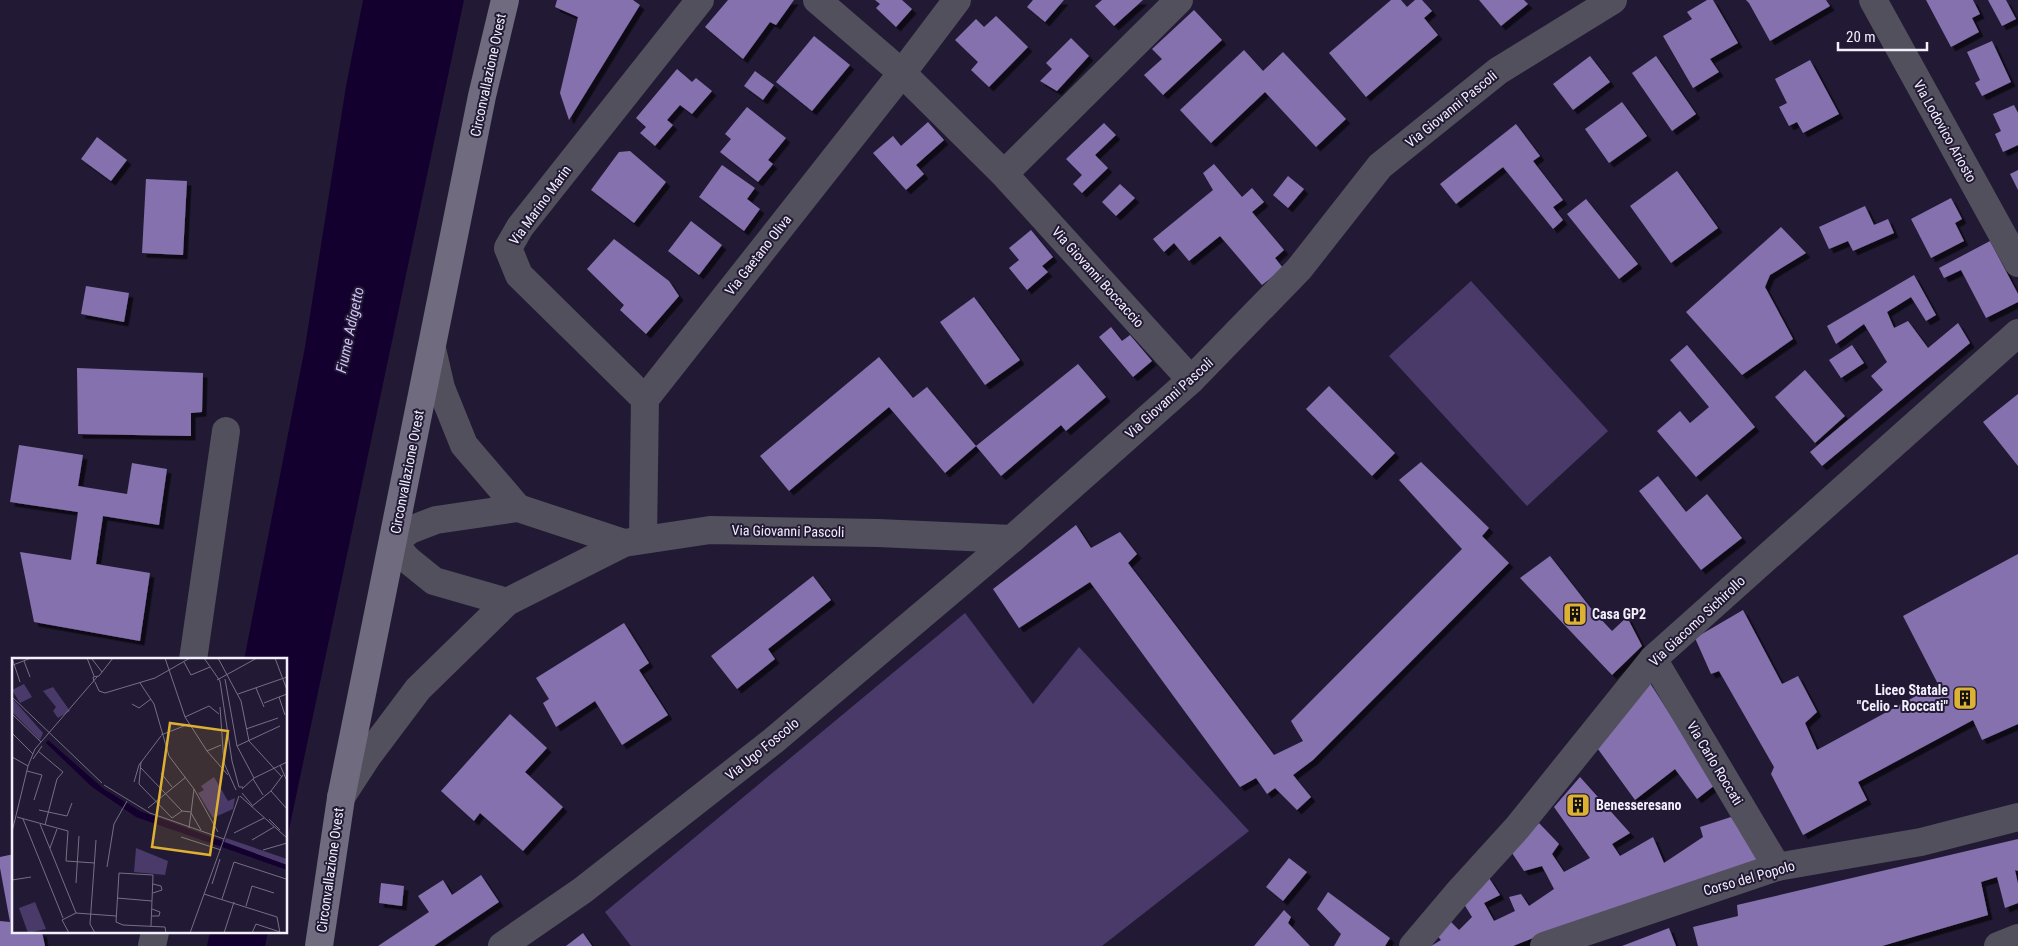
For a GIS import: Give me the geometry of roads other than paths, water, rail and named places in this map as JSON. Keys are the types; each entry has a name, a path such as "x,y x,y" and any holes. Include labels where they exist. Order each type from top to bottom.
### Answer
{"main road":[{"name":"Circonvallazione Ovest","path":"320,946 340,798 482,96 505,0"}],"street":[{"name":"Via Marino Marin","path":"645,399 519,275 508,248 520,227 700,0"},
{"name":"Via Giovanni Boccaccio","path":"817,0 902,72 1004,174 1191,380"},
{"name":"Via Gaetano Oliva","path":"645,399 957,0"},
{"path":"1004,174 1179,0"},
{"name":"Via Giovanni Pascoli","path":"633,541 710,530 878,533 1012,539 1191,380 1300,269 1380,166 1498,71 1613,0"},
{"name":"Via Lodovico Ariosto","path":"1873,0 2018,263"},
{"name":"Via Giacomo Sichirollo","path":"1413,946 1456,894 1517,828 1654,659 2018,333"},
{"path":"432,349 441,388 464,445 518,508"},
{"path":"633,541 645,399"},
{"path":"193,658 226,431"},
{"path":"507,602 434,581 408,560 393,543 410,530 436,520 518,508 633,541"},
{"name":"Via Ugo Foscolo","path":"502,946 583,890 773,742 1012,539"},
{"path":"340,798 367,756 418,689 507,602 633,541"},
{"name":"Via Carlo Roccati","path":"1654,659 1777,867"},
{"name":"Corso del Popolo","path":"1544,946 1777,867 1921,842 2018,817"},
{"path":"1998,946 2018,938"}],"water":[{"name":"Fiume Adigetto","path":"363,0 464,0 288,835 288,658 244,658 305,347 346,86"},
{"path":"210,934 268,934 265,946 207,946"}],"place":[{"name":"Casa GP2","path":"1575,614"},
{"name":"Liceo Statale \"Celio - Roccati\"","path":"1965,698"},
{"name":"Benesseresano","path":"1578,805"}]}
